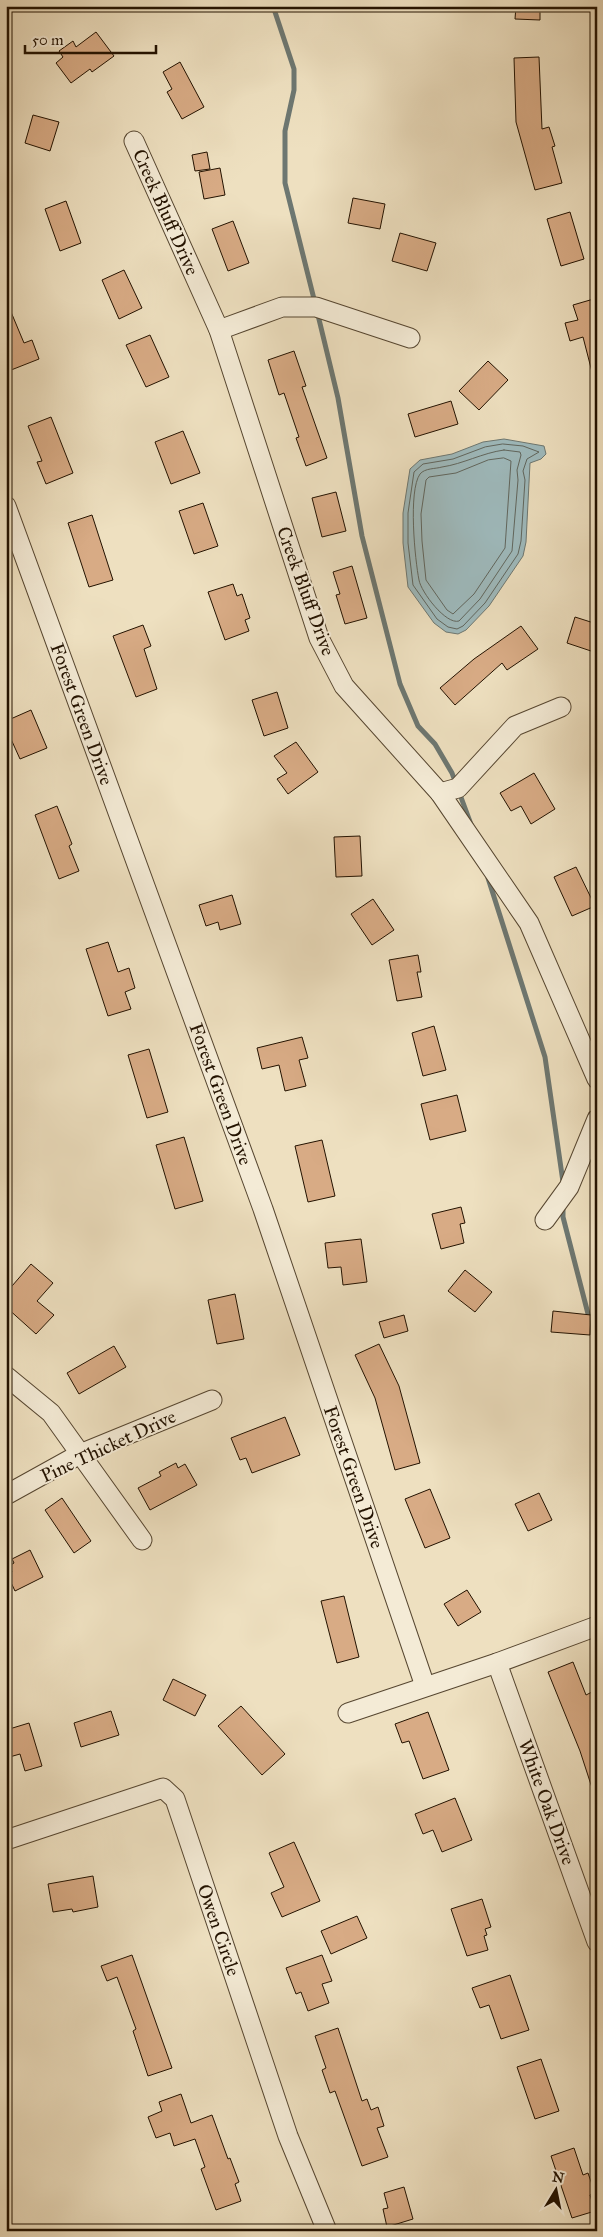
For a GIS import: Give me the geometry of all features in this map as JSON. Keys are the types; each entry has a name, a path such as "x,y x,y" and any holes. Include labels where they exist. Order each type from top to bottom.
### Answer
{"street":[{"name":"Creek Bluff Drive","path":"134,141 219,330 319,638 344,686 440,793 529,924 597,1079"},
{"path":"219,330 282,308 316,307 410,338"},
{"name":"Forest Green Drive","path":"6,506 263,1209 425,1686"},
{"path":"440,793 458,788 515,726 561,707"},
{"path":"545,1220 569,1187 597,1119"},
{"path":"6,1376 51,1413 142,1540"},
{"name":"Pine Thicket Drive","path":"6,1495 80,1454 212,1400"},
{"path":"348,1713 497,1663 597,1626"},
{"name":"White Oak Drive","path":"497,1663 597,1942"},
{"name":"Owen Circle","path":"6,1840 163,1788 175,1799 288,2136 327,2231"}],"water":[{"path":"504,439 544,446 546,454 541,459 530,463 526,542 523,556 489,606 466,630 458,634 446,632 434,623 408,587 403,543 403,513 410,469 420,460 452,454 483,442"}],"building":[{"path":"516,6 540,6 540,20 515,19"},
{"path":"96,32 114,56 92,72 90,69 71,83 56,63 63,57 59,51 73,41 76,47"},
{"path":"539,57 542,129 549,127 555,146 552,147 562,183 535,190 516,122 514,58"},
{"path":"180,62 204,107 182,119 167,92 172,89 163,72"},
{"path":"33,115 59,122 50,151 25,143"},
{"path":"207,152 210,169 195,171 192,155"},
{"path":"220,168 225,195 204,199 199,172"},
{"path":"353,198 385,204 380,229 348,223"},
{"path":"66,201 81,243 60,251 45,209"},
{"path":"570,212 584,259 561,266 547,219"},
{"path":"233,221 249,263 228,271 212,229"},
{"path":"400,233 436,243 427,271 392,261"},
{"path":"124,270 142,308 119,319 102,280"},
{"path":"597,298 597,372 592,372 583,337 570,341 565,323 578,320 573,305"},
{"path":"6,300 24,343 32,340 39,359 6,372"},
{"path":"150,335 169,377 146,387 126,345"},
{"path":"294,351 306,386 302,387 327,458 306,466 296,438 299,437 284,393 279,395 268,360"},
{"path":"488,361 508,380 479,410 459,391"},
{"path":"451,401 458,424 415,437 408,414"},
{"path":"51,417 73,473 46,484 37,462 42,461 28,426"},
{"path":"183,431 200,473 171,484 155,442"},
{"path":"336,492 346,531 322,537 312,498"},
{"path":"203,503 218,546 194,554 179,511"},
{"path":"92,515 113,580 89,587 68,523"},
{"path":"352,566 367,618 345,624 336,595 340,594 333,572"},
{"path":"233,584 237,596 242,594 250,618 245,620 249,631 225,640 208,592"},
{"path":"575,617 597,624 597,653 567,643"},
{"path":"143,625 151,646 144,649 157,689 136,697 113,636"},
{"path":"521,626 538,649 507,670 502,663 455,705 440,688 474,659"},
{"path":"277,692 288,728 264,736 252,700"},
{"path":"31,710 47,748 20,759 6,728 6,721"},
{"path":"296,742 318,772 288,794 277,779 287,773 274,756"},
{"path":"534,773 555,809 531,824 521,806 511,811 500,793"},
{"path":"57,806 72,844 69,846 79,871 59,879 35,815"},
{"path":"360,836 362,876 336,877 334,837"},
{"path":"576,867 595,906 572,916 554,877"},
{"path":"232,895 241,924 220,930 218,922 206,926 199,905"},
{"path":"373,899 394,930 372,945 351,914"},
{"path":"108,942 118,972 129,968 135,988 125,992 131,1009 108,1016 86,949"},
{"path":"418,955 421,972 417,972 422,997 397,1001 389,960"},
{"path":"434,1026 446,1070 423,1076 412,1033"},
{"path":"302,1037 308,1058 299,1060 306,1086 285,1091 279,1065 262,1069 257,1048"},
{"path":"149,1049 168,1112 147,1118 128,1055"},
{"path":"457,1095 466,1131 430,1140 421,1104"},
{"path":"184,1137 203,1201 175,1209 156,1145"},
{"path":"322,1140 335,1196 308,1202 295,1146"},
{"path":"461,1207 465,1223 460,1224 464,1243 441,1249 432,1214"},
{"path":"361,1239 367,1282 343,1285 341,1267 328,1268 325,1243"},
{"path":"31,1264 53,1283 37,1301 54,1315 36,1334 6,1307 6,1293"},
{"path":"465,1270 492,1292 475,1312 448,1291"},
{"path":"235,1294 244,1339 217,1344 208,1300"},
{"path":"553,1311 591,1315 590,1335 551,1332"},
{"path":"404,1315 408,1331 384,1338 379,1322"},
{"path":"379,1344 399,1386 420,1463 395,1470 375,1398 355,1355"},
{"path":"114,1346 126,1367 79,1394 67,1373"},
{"path":"285,1417 300,1455 252,1473 246,1458 240,1460 231,1438"},
{"path":"176,1463 178,1468 185,1464 197,1485 150,1510 138,1488 161,1476 159,1472"},
{"path":"430,1489 450,1538 425,1548 405,1499"},
{"path":"539,1493 552,1520 528,1531 515,1504"},
{"path":"62,1498 91,1541 74,1553 45,1510"},
{"path":"30,1550 43,1577 15,1591 7,1574 12,1572 9,1566 14,1563 12,1559"},
{"path":"467,1590 481,1612 458,1626 444,1604"},
{"path":"344,1596 359,1657 337,1663 321,1601"},
{"path":"573,1662 586,1695 592,1692 597,1705 597,1797 595,1797 580,1751 548,1672"},
{"path":"173,1679 206,1695 195,1716 163,1700"},
{"path":"241,1706 285,1754 262,1775 218,1726"},
{"path":"111,1711 119,1735 81,1747 74,1723"},
{"path":"428,1712 449,1770 423,1779 409,1741 402,1743 395,1724"},
{"path":"29,1723 42,1766 25,1771 20,1754 6,1758 6,1730"},
{"path":"455,1798 472,1840 442,1852 433,1830 423,1834 415,1814"},
{"path":"294,1842 320,1901 282,1917 271,1893 284,1887 269,1853"},
{"path":"93,1876 98,1907 73,1912 72,1909 53,1912 48,1884"},
{"path":"482,1899 491,1927 485,1929 487,1935 484,1936 488,1950 467,1956 451,1909"},
{"path":"357,1916 367,1938 331,1954 321,1931"},
{"path":"132,1955 172,2068 148,2076 133,2031 136,2029 117,1977 107,1981 101,1966"},
{"path":"322,1955 332,1981 322,1984 329,2003 308,2011 301,1992 296,1994 286,1968"},
{"path":"510,1975 529,2030 501,2039 489,2005 480,2008 472,1988"},
{"path":"338,2028 362,2101 367,2099 371,2110 378,2107 384,2126 377,2128 388,2157 362,2166 335,2091 330,2093 322,2070 326,2068 315,2036"},
{"path":"541,2059 559,2111 535,2119 517,2067"},
{"path":"181,2094 191,2123 212,2115 228,2159 230,2158 239,2182 235,2184 241,2201 216,2210 201,2169 205,2167 195,2139 174,2146 170,2133 156,2138 148,2117 162,2111 159,2102"},
{"path":"574,2148 583,2175 588,2173 595,2193 590,2195 595,2211 572,2218 551,2156"},
{"path":"404,2187 413,2219 387,2227 383,2209 388,2208 384,2193"}],"waterway":[{"path":"273,6 294,69 294,90 285,131 285,183 315,303"},
{"path":"317,311 338,398 362,536 400,684 418,726 435,744 452,773 472,827"},
{"path":"488,878 545,1057 563,1182"},
{"path":"563,1205 563,1217 594,1337 597,1358"}]}
